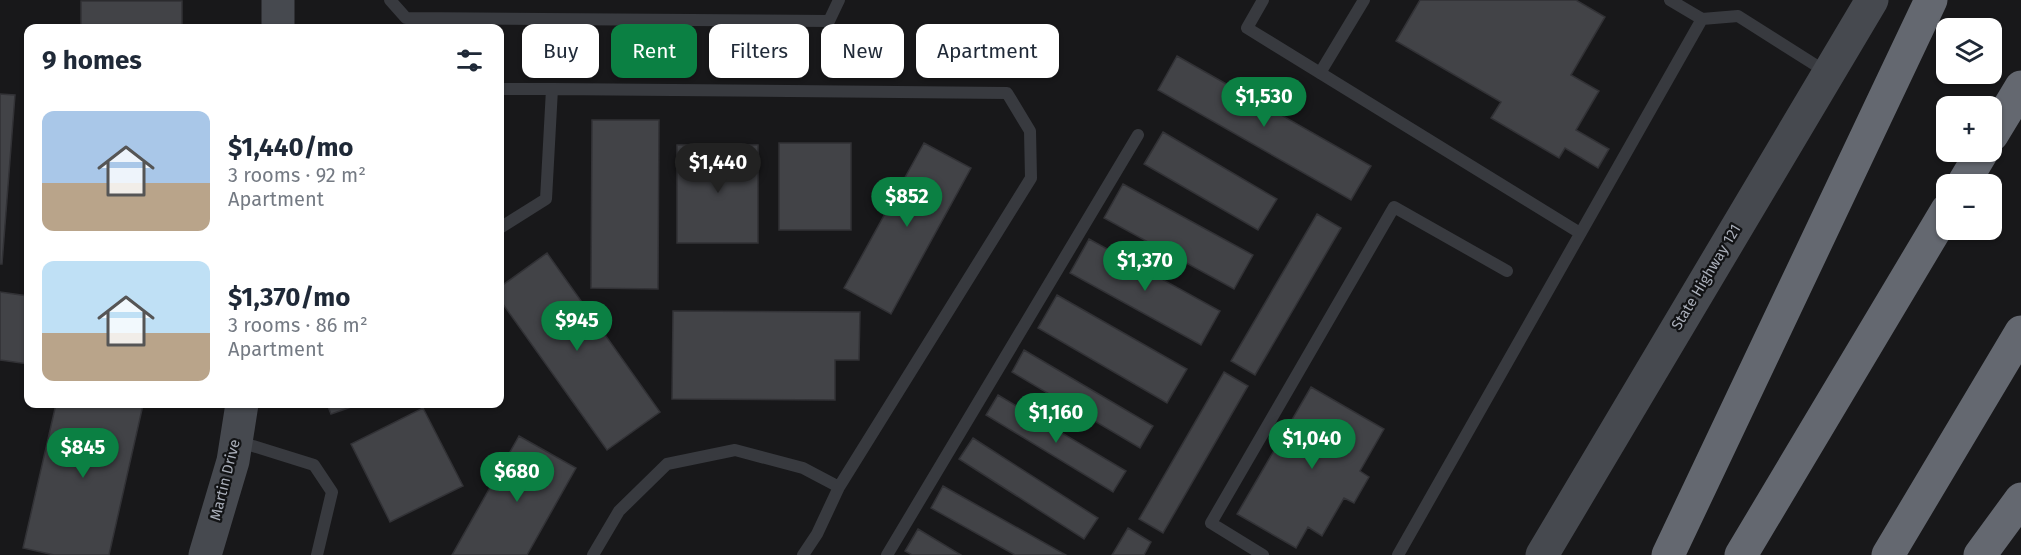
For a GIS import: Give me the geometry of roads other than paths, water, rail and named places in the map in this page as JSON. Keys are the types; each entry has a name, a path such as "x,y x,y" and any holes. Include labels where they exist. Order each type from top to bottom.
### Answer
{"highway":[{"path":"1668,555 1931,0"},
{"path":"2002,118 2021,87"},
{"path":"1741,555 1936,228"},
{"path":"1888,555 2021,332"},
{"path":"1980,555 2021,498"}],"main road":[{"path":"278,0 278,24"},
{"name":"State Highway 121","path":"1542,555 1872,0"},
{"name":"Martin Drive","path":"205,555 233,460 241,408"}],"lane":[{"path":"390,0 406,18 829,21 839,0"},
{"path":"1263,0 1247,28 1580,233"},
{"path":"1320,73 1364,0"},
{"path":"1670,0 1702,19 1738,16 1828,73"},
{"path":"1398,555 1702,19"},
{"path":"504,89 1007,93 1030,131 1031,178 839,487 818,534 803,555"},
{"path":"504,225 546,199 552,89"},
{"path":"887,555 1138,135"},
{"path":"1263,555 1211,523 1394,207 1507,271"},
{"path":"236,441 314,465 332,492 317,555"},
{"path":"593,555 619,511 667,464 735,450 803,468 839,487"}]}
